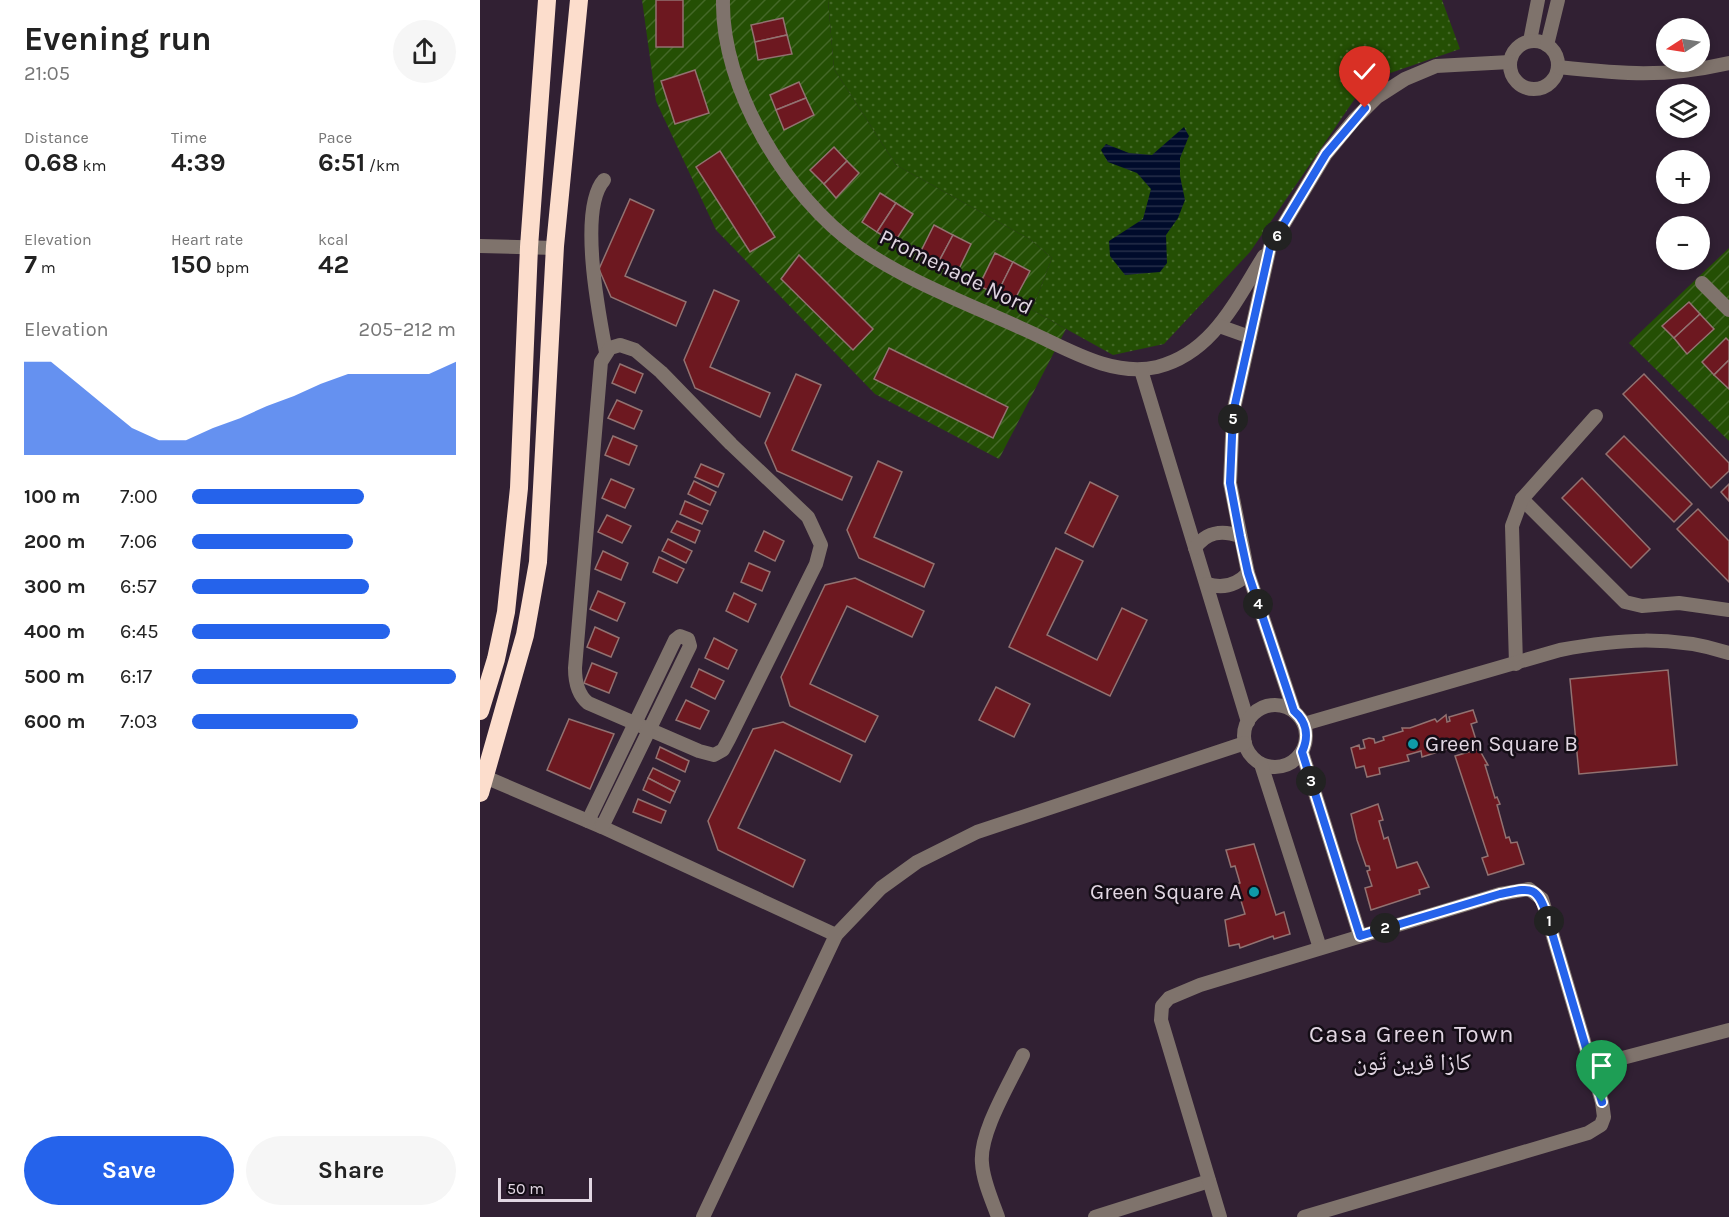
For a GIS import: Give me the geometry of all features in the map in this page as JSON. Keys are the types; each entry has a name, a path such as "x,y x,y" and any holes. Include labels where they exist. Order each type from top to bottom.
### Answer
{"highway":[{"path":"480,711 496,659 508,595 519,488 529,247 547,0"},
{"path":"482,785 525,635 534,591 542,512 555,248 579,0"}],"street":[{"name":"Promenade Nord","path":"723,0 729,56 757,126 804,196 848,239 884,263 993,316 1115,368 1141,370"},
{"path":"1530,41 1538,0"},
{"path":"1547,45 1558,0"},
{"path":"1530,41 1547,45 1555,53 1558,67 1554,77 1547,85 1530,88 1515,79 1510,62 1517,48 1530,41"},
{"path":"1270,247 1237,394 1230,450 1230,483 1248,573 1294,711 1304,724 1306,741 1302,752 1284,766 1273,768 1253,758 1245,743 1248,722 1141,370 1187,355 1206,341 1219,326 1270,247 1326,154 1354,120 1382,93 1405,79 1436,66 1510,62"},
{"path":"1558,67 1639,76 1682,73 1729,63"},
{"path":"604,180 596,194 592,248 594,285 606,352 600,372 575,677 586,701 709,755 723,750 816,564 821,545 808,517 731,444 661,372 635,350 623,345 615,346 606,352"},
{"path":"480,246 555,248"},
{"path":"1702,283 1729,310"},
{"path":"1219,326 1250,337"},
{"path":"1516,663 1512,526 1522,499 1596,417"},
{"path":"1522,499 1625,602 1633,606 1652,607 1679,603 1729,610"},
{"path":"1195,548 1206,536 1216,532 1240,536"},
{"path":"1207,584 1232,585 1248,573"},
{"path":"588,821 679,635 685,638 690,646 602,827"},
{"path":"1304,724 1560,650 1639,639 1696,644 1729,653"},
{"path":"1248,722 1258,710 1268,706 1284,706 1294,711"},
{"path":"703,1217 836,935 893,878 957,840 1008,820 1245,743"},
{"path":"1302,752 1360,936"},
{"path":"1262,764 1320,948"},
{"path":"482,785 588,821 836,935"},
{"path":"1220,1217 1163,1029 1160,1014 1162,1006 1178,993 1320,948 1492,896 1523,889 1535,891 1542,899 1592,1066 1604,1112 1603,1121 1594,1131 1304,1217"},
{"path":"1592,1066 1729,1030"},
{"path":"998,1217 984,1174 982,1153 986,1136 1023,1055"},
{"path":"1095,1217 1209,1181"}],"green space":[{"path":"642,0 828,0 834,69 896,165 1031,240 1052,258 1032,310 1066,329 999,459 875,394 716,230 656,101"},
{"path":"828,0 1442,0 1460,49 1367,81 1250,252 1164,344 1113,355 1032,310 1052,258 1031,240 896,165 834,69"},
{"path":"1729,248 1729,441 1629,343 1706,270 1710,270 1710,266"}],"water":[{"path":"1184,127 1189,136 1180,158 1180,176 1185,200 1178,218 1166,235 1167,263 1160,272 1125,275 1110,256 1109,241 1143,219 1151,189 1137,173 1108,162 1101,150 1106,144 1129,153 1152,155"}],"building":[{"path":"656,0 683,0 683,47 656,47"},
{"path":"783,18 787,35 755,42 751,25"},
{"path":"787,35 792,54 758,60 755,42"},
{"path":"695,70 709,113 675,124 661,81"},
{"path":"799,82 806,98 776,110 770,95"},
{"path":"806,98 814,115 784,130 776,110"},
{"path":"834,147 847,161 824,184 810,170"},
{"path":"720,151 775,237 750,252 696,167"},
{"path":"847,161 859,173 836,198 824,184"},
{"path":"880,193 896,203 877,232 862,222"},
{"path":"630,199 654,210 625,276 686,302 676,326 611,297 599,269"},
{"path":"896,203 913,214 894,243 877,232"},
{"path":"934,225 953,235 937,265 919,255"},
{"path":"953,235 971,244 956,275 937,265"},
{"path":"995,253 1013,262 997,294 979,286"},
{"path":"799,255 873,329 853,350 781,279"},
{"path":"1013,262 1030,271 1014,301 997,294"},
{"path":"714,290 739,301 710,367 770,393 760,417 695,388 684,360"},
{"path":"1689,302 1700,314 1674,338 1662,326"},
{"path":"1700,314 1714,329 1687,354 1674,338"},
{"path":"1726,338 1729,341 1729,360 1714,375 1702,362"},
{"path":"889,348 1008,407 993,438 874,379"},
{"path":"1729,360 1729,389 1714,375"},
{"path":"620,364 643,374 635,393 612,383"},
{"path":"796,374 821,385 792,450 852,477 842,500 777,471 765,443"},
{"path":"1644,374 1729,463 1729,471 1711,488 1623,394"},
{"path":"617,400 642,411 634,429 608,418"},
{"path":"613,436 637,446 629,465 605,455"},
{"path":"1624,436 1692,504 1674,522 1606,454"},
{"path":"878,461 902,472 874,537 934,564 924,587 859,558 847,530"},
{"path":"701,464 724,474 718,487 695,477"},
{"path":"1582,478 1650,549 1631,568 1562,498"},
{"path":"611,479 634,489 625,508 602,498"},
{"path":"694,481 716,492 710,505 688,494"},
{"path":"1090,482 1118,496 1093,547 1065,533"},
{"path":"1729,484 1729,501 1721,492"},
{"path":"685,501 708,511 702,524 680,514"},
{"path":"1698,509 1729,541 1729,582 1677,529"},
{"path":"607,515 631,526 622,543 598,532"},
{"path":"677,521 700,531 695,543 671,532"},
{"path":"764,531 784,541 775,561 755,551"},
{"path":"668,539 692,551 686,563 662,551"},
{"path":"1056,548 1083,561 1047,635 1097,660 1122,608 1147,620 1110,696 1009,647"},
{"path":"603,551 628,563 621,580 595,569"},
{"path":"659,557 684,569 677,583 653,572"},
{"path":"749,563 770,572 762,591 741,582"},
{"path":"855,578 924,611 912,637 847,606 810,684 878,716 865,742 790,706 781,677 825,585"},
{"path":"598,591 625,603 617,621 590,609"},
{"path":"734,593 756,604 748,622 726,611"},
{"path":"595,627 619,638 611,657 587,647"},
{"path":"714,638 737,650 728,669 705,658"},
{"path":"592,663 617,673 609,693 584,683"},
{"path":"699,669 724,681 715,699 691,687"},
{"path":"1668,670 1677,765 1579,774 1570,679"},
{"path":"996,687 1030,704 1014,737 979,720"},
{"path":"686,700 709,711 700,729 676,720"},
{"name":"Green Square B","path":"1473,710 1477,722 1471,724 1476,740 1422,757 1421,751 1407,755 1409,761 1379,768 1380,774 1367,777 1364,766 1356,768 1351,748 1359,745 1360,749 1365,748 1363,740 1374,739 1375,743 1384,740 1383,737 1403,731 1402,728 1410,728 1435,719 1437,722 1446,715 1447,722 1450,721 1449,717"},
{"path":"569,719 614,734 590,789 547,770"},
{"path":"783,722 852,755 840,782 775,750 738,828 805,860 793,887 718,850 708,821 753,729"},
{"path":"660,747 689,761 685,772 656,758"},
{"name":"Green Square B","path":"1479,749 1488,765 1485,765 1495,798 1497,797 1500,804 1497,805 1506,838 1509,837 1511,843 1517,842 1524,864 1488,875 1482,858 1488,856 1455,756"},
{"path":"653,768 680,781 675,792 648,778"},
{"path":"648,778 675,792 670,803 643,790"},
{"path":"638,799 666,811 661,823 633,812"},
{"name":"Green Square B","path":"1378,804 1383,820 1379,821 1384,839 1388,837 1397,868 1417,862 1429,887 1419,890 1420,894 1371,910 1365,888 1372,886 1367,871 1370,870 1369,866 1366,866 1357,840 1351,814"},
{"name":"Green Square A","path":"1254,844 1276,915 1284,912 1290,934 1274,939 1273,936 1240,948 1239,944 1229,946 1225,920 1245,914 1236,884 1240,883 1235,866 1231,867 1226,850"}],"place":[{"name":"Green Square B","path":"1413,744"},
{"name":"Green Square A","path":"1254,892"}],"district":[{"name":"Casa Green Town كازا قرين تَون","path":"1412,1048"}],"route":[{"path":"1365,108 1326,154 1270,247 1233,413 1229,460 1230,483 1248,573 1294,711 1304,724 1307,735 1302,752 1360,936 1500,894 1523,889 1535,891 1542,899 1602,1102"}]}
